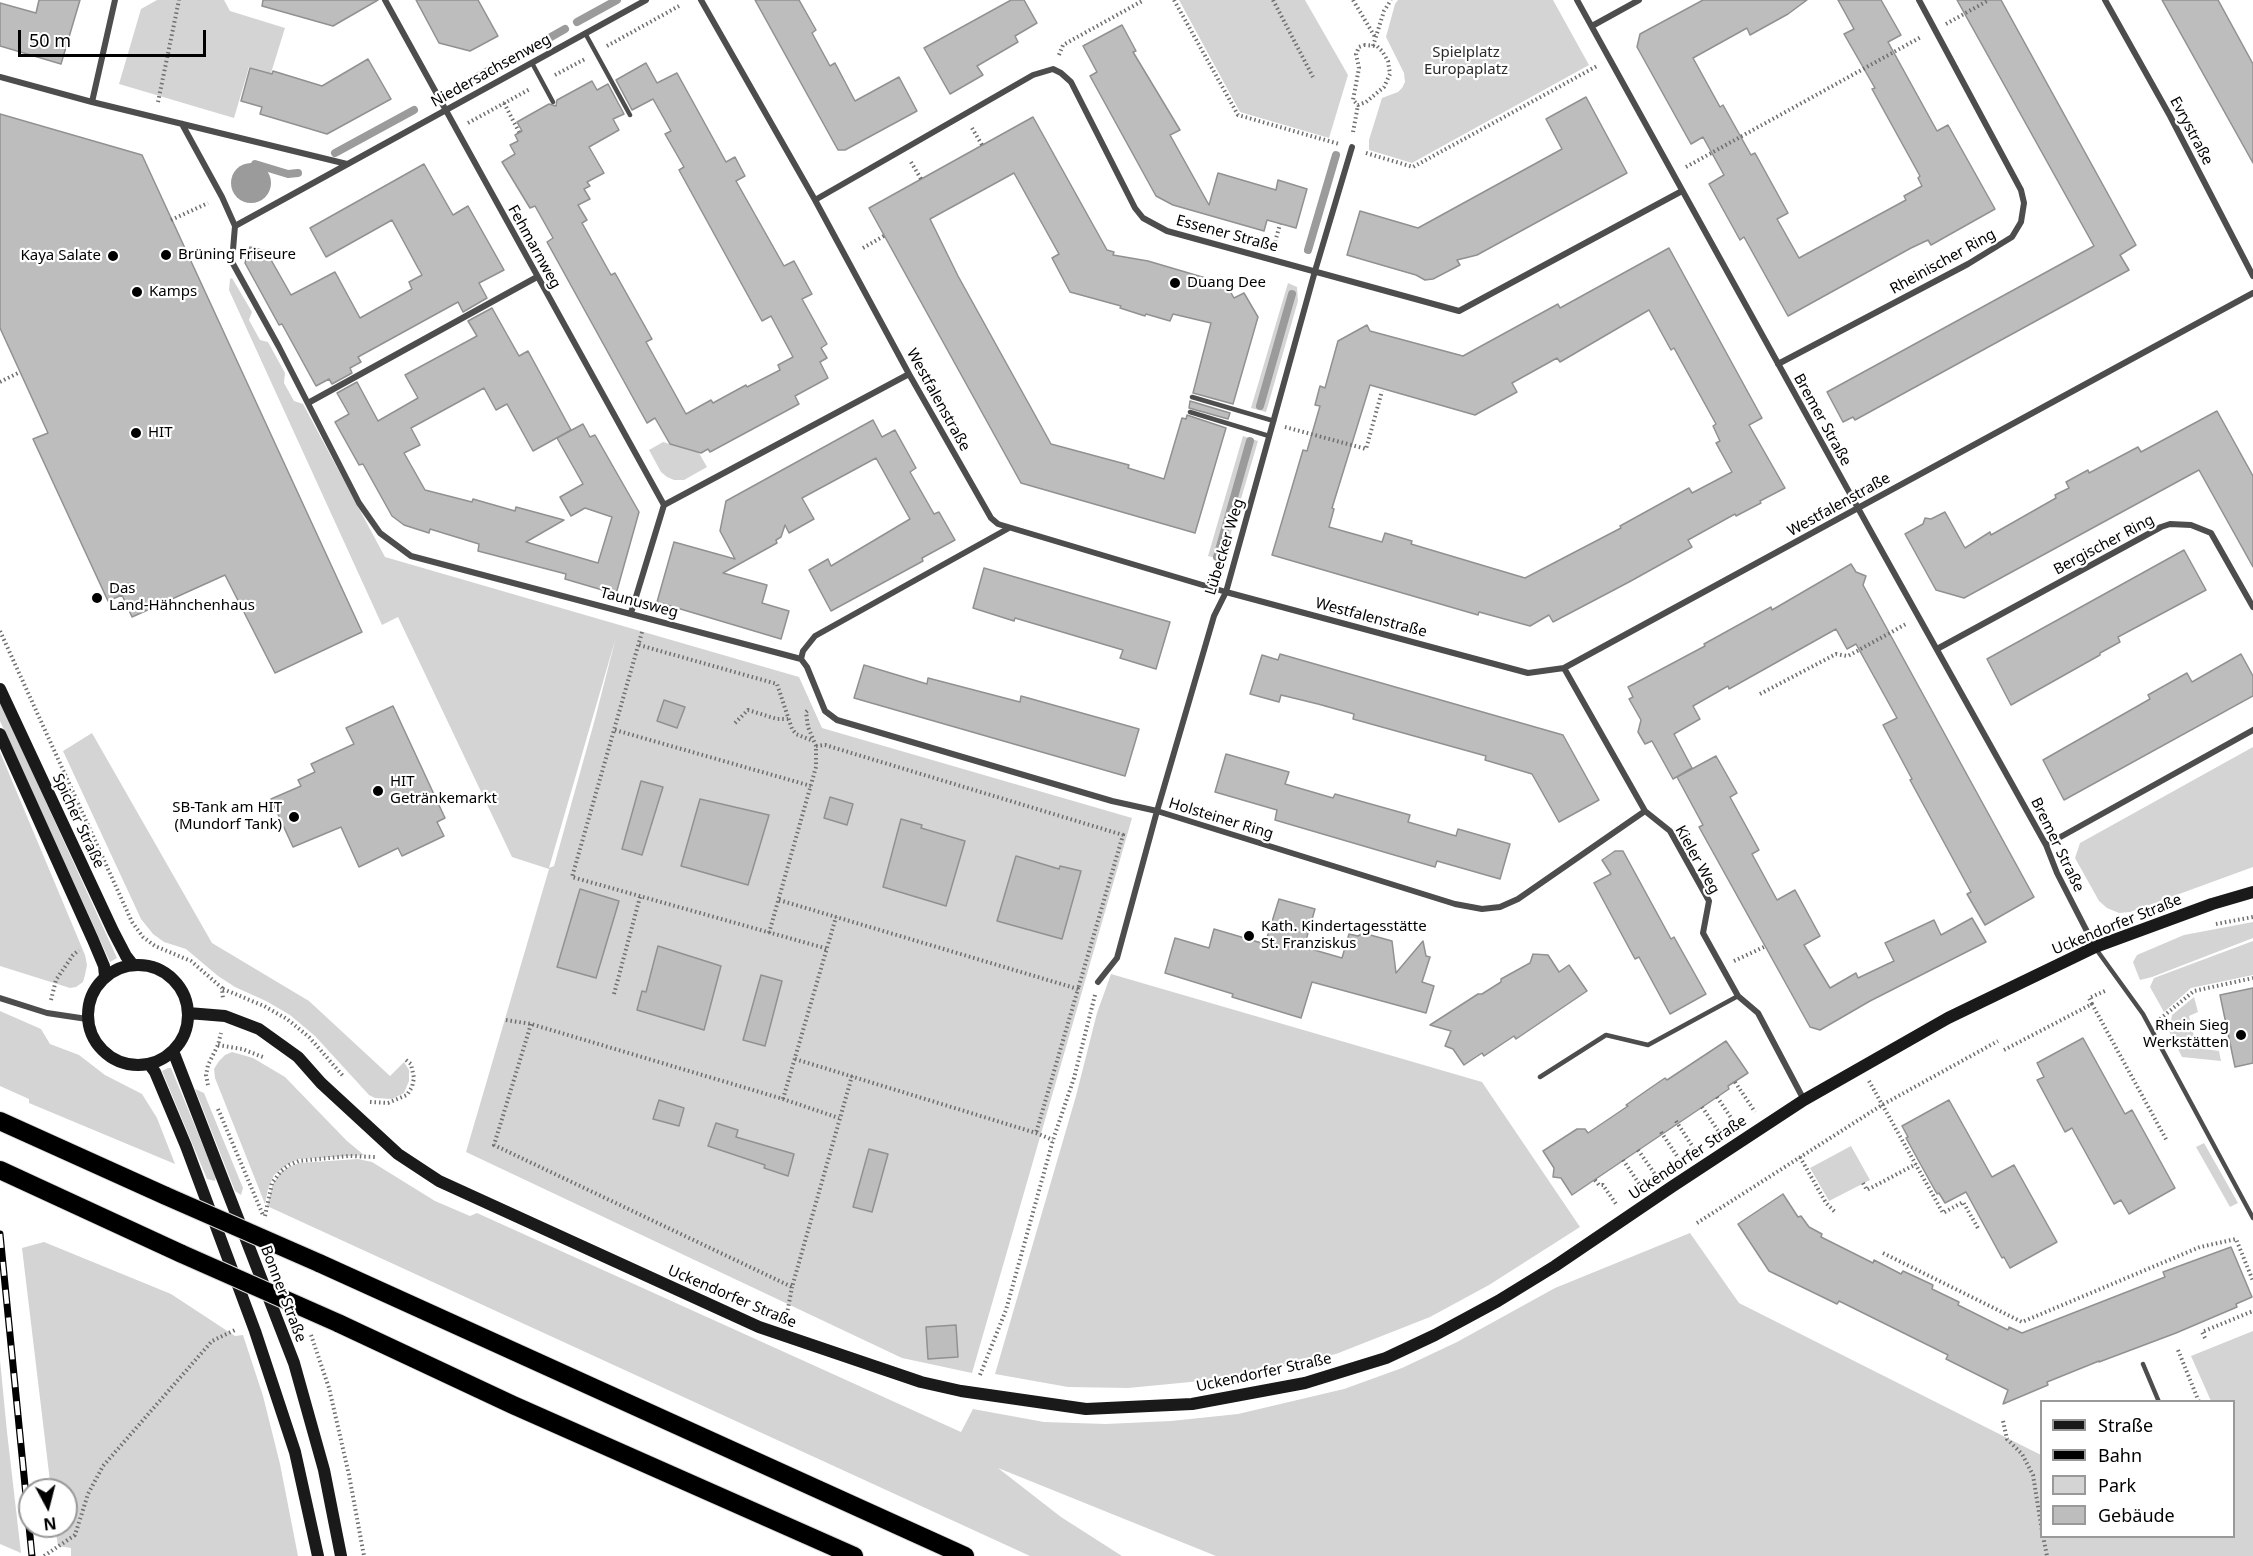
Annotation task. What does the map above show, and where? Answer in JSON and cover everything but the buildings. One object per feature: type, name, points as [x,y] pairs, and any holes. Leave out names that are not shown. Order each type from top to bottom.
[{"type":"highway","points":[[3,1122],[966,1556]]},
{"type":"highway","points":[[6,1172],[513,1405],[854,1556]]},
{"type":"street","points":[[92,102],[115,0]]},
{"type":"street","name":"Fehmarnweg","points":[[386,0],[664,505]]},
{"type":"street","name":"Niedersachsenweg","points":[[235,226],[646,0]]},
{"type":"street","name":"Westfalenstraße","points":[[701,0],[991,518],[1008,528],[1226,592],[1527,673],[1564,668],[2253,293]]},
{"type":"street","name":"Bremer Straße","points":[[1577,0],[1857,508],[2046,844],[2056,873],[2095,947]]},
{"type":"street","points":[[1592,26],[1639,0]]},
{"type":"street","name":"Rheinischer Ring","points":[[1778,364],[1968,264],[2012,237],[2021,222],[2024,203],[2021,190],[1919,0]]},
{"type":"street","name":"Evrystraße","points":[[2105,0],[2170,116],[2253,276]]},
{"type":"street","points":[[815,200],[1033,75],[1053,69]]},
{"type":"street","name":"Essener Straße","points":[[1053,69],[1071,81],[1135,208],[1143,218],[1167,231],[1459,311],[1682,191]]},
{"type":"street","points":[[0,77],[155,118],[348,164]]},
{"type":"street","points":[[182,124],[222,197],[235,226]]},
{"type":"street","name":"Lübecker Weg","points":[[1098,982],[1117,958],[1156,811],[1214,616],[1226,592],[1352,147]]},
{"type":"street","name":"Taunusweg","points":[[235,226],[232,262],[359,503],[380,533],[411,556],[801,659]]},
{"type":"street","points":[[308,403],[537,277]]},
{"type":"street","points":[[632,613],[664,505],[909,374]]},
{"type":"street","name":"Bergischer Ring","points":[[1937,649],[2170,524],[2191,525],[2211,533],[2253,607]]},
{"type":"street","points":[[801,659],[815,636],[1008,528]]},
{"type":"street","name":"Holsteiner Ring","points":[[801,659],[807,667],[825,711],[837,720],[1112,801],[1156,811],[1455,904],[1482,909],[1500,908],[1518,899],[1645,811]]},
{"type":"street","name":"Kieler Weg","points":[[1564,668],[1645,811],[1670,831],[1709,901],[1703,933],[1738,996],[1758,1013],[1804,1100]]},
{"type":"street","name":"Spicher Straße","points":[[0,689],[113,931],[133,965]]},
{"type":"street","points":[[2046,844],[2253,730]]},
{"type":"street","points":[[0,734],[93,940],[104,966],[105,976]]},
{"type":"street","name":"Uckendorfer Straße","points":[[188,1012],[225,1016],[259,1029],[298,1057],[321,1083],[398,1154],[439,1181],[759,1327],[921,1382],[973,1393],[1086,1409],[1192,1404],[1305,1383],[1386,1358],[1456,1324],[1525,1285],[1804,1100],[1948,1018],[2095,947],[2212,904],[2253,892]]},
{"type":"street","points":[[133,965],[156,968],[175,981],[187,1001],[185,1034],[173,1052],[149,1065],[124,1064],[103,1052],[95,1042],[87,1019],[91,995],[105,976],[133,965]]},
{"type":"street","points":[[0,998],[48,1013],[87,1019]]},
{"type":"street","name":"Bonner Straße","points":[[173,1052],[294,1363],[324,1470],[341,1556]]},
{"type":"street","points":[[149,1065],[155,1072],[186,1146],[255,1331],[295,1452],[318,1556]]},
{"type":"lane","points":[[585,33],[630,115]]},
{"type":"lane","points":[[532,63],[553,102]]},
{"type":"lane","points":[[1192,397],[1273,422]]},
{"type":"lane","points":[[1190,412],[1269,436]]},
{"type":"lane","points":[[2095,947],[2149,1025],[2253,1218]]},
{"type":"lane","points":[[1540,1077],[1606,1035],[1648,1045],[1738,996]]},
{"type":"lane","points":[[2144,1364],[2159,1400]]},
{"type":"path","points":[[155,118],[179,0]]},
{"type":"path","points":[[1053,69],[1063,45],[1144,0]]},
{"type":"path","points":[[1174,0],[1238,115],[1413,166],[1609,59]]},
{"type":"path","points":[[1273,0],[1313,77]]},
{"type":"path","points":[[1353,0],[1375,37]]},
{"type":"path","points":[[1373,46],[1384,11],[1391,0]]},
{"type":"path","points":[[1672,174],[1989,0]]},
{"type":"path","points":[[457,129],[679,6]]},
{"type":"path","points":[[1364,45],[1377,46],[1386,54],[1390,74],[1384,87],[1366,102],[1358,105],[1353,100],[1359,68],[1356,51],[1364,45]]},
{"type":"path","points":[[504,103],[519,132]]},
{"type":"path","points":[[1352,147],[1358,105]]},
{"type":"path","points":[[171,220],[222,197]]},
{"type":"path","points":[[1270,259],[1280,224]]},
{"type":"path","points":[[863,248],[885,236]]},
{"type":"path","points":[[0,382],[20,372]]},
{"type":"path","points":[[1273,422],[1366,449],[1382,391]]},
{"type":"path","points":[[646,617],[572,877],[828,949]]},
{"type":"path","points":[[1760,694],[1836,654],[1848,657],[1906,624]]},
{"type":"path","points":[[639,645],[777,684],[788,719],[796,734],[815,744],[825,745],[1123,835],[1036,1133]]},
{"type":"path","points":[[769,933],[816,767],[815,744],[808,727],[806,712],[819,697]]},
{"type":"path","points":[[735,723],[748,710],[777,719],[788,719]]},
{"type":"path","points":[[615,730],[811,786]]},
{"type":"path","points":[[614,994],[640,897]]},
{"type":"path","points":[[779,900],[1078,989]]},
{"type":"path","points":[[783,1099],[836,917]]},
{"type":"path","points":[[1722,967],[1766,946]]},
{"type":"path","points":[[2149,1025],[2156,1022],[2194,991],[2253,978]]},
{"type":"path","points":[[973,1393],[1006,1310],[1053,1140],[1074,1078],[1098,982]]},
{"type":"path","points":[[2121,983],[2089,998],[2167,1141]]},
{"type":"path","points":[[222,988],[287,1018],[309,1037],[347,1080]]},
{"type":"path","points":[[2004,1050],[2092,1004]]},
{"type":"path","points":[[506,1020],[531,1024],[783,1099],[839,1118]]},
{"type":"path","points":[[531,1024],[494,1145],[792,1287],[852,1076]]},
{"type":"path","points":[[1697,1223],[1882,1105],[1998,1041]]},
{"type":"path","points":[[795,1059],[1053,1140]]},
{"type":"path","points":[[367,1100],[381,1104],[407,1095],[414,1078],[411,1064],[406,1060]]},
{"type":"path","points":[[1861,1067],[1943,1213],[1963,1202],[1979,1230]]},
{"type":"path","points":[[1735,1082],[1758,1116]]},
{"type":"path","points":[[1717,1097],[1738,1128]]},
{"type":"path","points":[[1702,1107],[1723,1138]]},
{"type":"path","points":[[1676,1121],[1698,1155]]},
{"type":"path","points":[[1661,1132],[1683,1165]]},
{"type":"path","points":[[1638,1149],[1659,1180]]},
{"type":"path","points":[[264,1218],[272,1183],[276,1176],[289,1166],[299,1161],[349,1156],[376,1157]]},
{"type":"path","points":[[1800,1156],[1826,1203],[1835,1212]]},
{"type":"path","points":[[1623,1160],[1644,1191]]},
{"type":"path","points":[[1863,1183],[1867,1190],[1916,1164]]},
{"type":"path","points":[[1595,1180],[1599,1185],[1604,1185],[1618,1208]]},
{"type":"path","points":[[1883,1253],[2022,1322],[2200,1247],[2236,1239],[2253,1281]]},
{"type":"path","points":[[2205,1338],[2202,1332],[2253,1311]]},
{"type":"path","points":[[44,1556],[75,1534],[88,1494],[103,1466],[170,1392],[212,1341],[242,1328],[255,1331]]},
{"type":"path","points":[[2178,1350],[2199,1400]]},
{"type":"path","points":[[2003,1422],[2007,1439],[2022,1454],[2033,1475],[2040,1519]]},
{"type":"path","points":[[2043,1538],[2047,1556]]},
{"type":"green space","points":[[157,0],[224,0],[230,11],[285,28],[271,73],[249,67],[234,118],[119,84],[141,9]]},
{"type":"green space","points":[[1179,0],[1305,0],[1348,75],[1329,138],[1240,112]]},
{"type":"green space","name":"Spielplatz Europaplatz","points":[[1398,0],[1553,0],[1589,65],[1412,163],[1369,150],[1369,140],[1382,98],[1398,92],[1405,82],[1404,73],[1386,37]]},
{"type":"green space","points":[[232,278],[252,312],[249,320],[260,340],[268,342],[285,373],[284,383],[294,401],[303,404],[385,557],[799,677],[822,728],[1132,818],[972,1373],[902,1358],[466,1152],[549,869],[512,857],[398,617],[382,625],[229,290]],"holes":[[[616,637],[554,866],[549,868]]]},
{"type":"green space","points":[[1288,283],[1297,287],[1298,301],[1266,412],[1251,408]]},
{"type":"green space","points":[[1243,436],[1258,441],[1223,560],[1208,556]]},
{"type":"green space","points":[[663,442],[699,453],[707,467],[684,480],[667,477],[661,472],[649,450]]},
{"type":"green space","points":[[0,701],[117,958],[110,962],[0,721]]},
{"type":"green space","points":[[92,733],[212,943],[309,1001],[390,1076],[404,1062],[409,1070],[409,1081],[404,1093],[392,1099],[375,1098],[369,1095],[315,1036],[290,1015],[235,987],[186,949],[164,942],[153,934],[141,919],[63,751]]},
{"type":"green space","points":[[2253,747],[2253,867],[2130,912],[2119,913],[2107,908],[2099,901],[2075,858],[2080,843]]},
{"type":"green space","points":[[0,752],[85,955],[87,965],[85,975],[83,982],[76,987],[70,988],[0,966]]},
{"type":"green space","points":[[2253,922],[2253,938],[2140,980],[2133,962],[2137,955],[2184,935]]},
{"type":"green space","points":[[2253,941],[2253,975],[2191,988],[2164,1012],[2150,987],[2154,978]]},
{"type":"green space","points":[[1111,974],[1482,1082],[1580,1227],[1489,1285],[1430,1317],[1336,1354],[1232,1378],[1128,1388],[1068,1387],[995,1374],[1076,1096],[1097,1013]]},
{"type":"green space","points":[[2194,997],[2198,1012],[2189,1016],[2197,1048],[2219,1051],[2221,1061],[2182,1057],[2169,1031],[2172,1015]]},
{"type":"green space","points":[[0,1011],[41,1029],[50,1044],[79,1055],[105,1075],[142,1094],[157,1118],[175,1164],[29,1103],[29,1099],[0,1086]]},
{"type":"green space","points":[[232,1052],[253,1058],[285,1077],[347,1141],[364,1155],[299,1159],[288,1164],[274,1175],[265,1204],[215,1078],[214,1069],[219,1061]]},
{"type":"green space","points":[[171,1068],[216,1177],[215,1181],[207,1179],[162,1071]]},
{"type":"green space","points":[[195,1089],[204,1093],[243,1188],[241,1195],[235,1191]]},
{"type":"green space","points":[[2204,1143],[2238,1203],[2230,1207],[2196,1147]]},
{"type":"green space","points":[[1851,1146],[1870,1180],[1829,1201],[1810,1168]]},
{"type":"green space","points":[[358,1159],[372,1162],[435,1201],[470,1216],[477,1213],[961,1432],[973,1409],[1044,1422],[1106,1424],[1171,1421],[1238,1414],[1344,1389],[1402,1368],[1457,1342],[1555,1288],[1690,1233],[1739,1303],[2040,1454],[2040,1538],[2235,1538],[2235,1400],[2211,1400],[2191,1356],[2253,1331],[2253,1556],[1216,1556],[998,1468],[1061,1517],[1122,1556],[1030,1556],[267,1206],[273,1184],[281,1172],[299,1163]]},
{"type":"green space","points":[[44,1242],[171,1294],[235,1336],[243,1335],[263,1396],[280,1464],[298,1556],[71,1556],[71,1548],[58,1546],[57,1538],[78,1538],[78,1478],[50,1478],[22,1248]]},
{"type":"green space","points":[[0,1360],[21,1553],[0,1544]]},
{"type":"shaded area","points":[[251,163],[265,169],[271,183],[265,197],[251,203],[237,197],[231,183],[237,169]]},
{"type":"waterway","points":[[577,22],[617,0]]},
{"type":"waterway","points":[[535,46],[565,29]]},
{"type":"waterway","points":[[473,79],[517,55]]},
{"type":"waterway","points":[[335,153],[414,110]]},
{"type":"waterway","points":[[1308,250],[1336,155]]},
{"type":"waterway","points":[[255,164],[288,174],[298,173]]},
{"type":"waterway","points":[[1260,406],[1292,294]]},
{"type":"waterway","points":[[1217,557],[1250,441]]},
{"type":"railway","points":[[0,1234],[32,1556]]},
{"type":"place","name":"Brüning Friseure","points":[[166,255]]},
{"type":"place","name":"Kaya Salate","points":[[113,256]]},
{"type":"place","name":"Duang Dee","points":[[1175,283]]},
{"type":"place","name":"Kamps","points":[[137,292]]},
{"type":"place","name":"HIT","points":[[136,433]]},
{"type":"place","name":"Das Land-Hähnchenhaus","points":[[97,598]]},
{"type":"place","name":"HIT Getränkemarkt","points":[[378,791]]},
{"type":"place","name":"SB-Tank am HIT (Mundorf Tank)","points":[[294,817]]},
{"type":"place","name":"Kath. Kindertagesstätte St. Franziskus","points":[[1249,936]]},
{"type":"place","name":"Rhein Sieg Werkstätten","points":[[2241,1035]]}]
